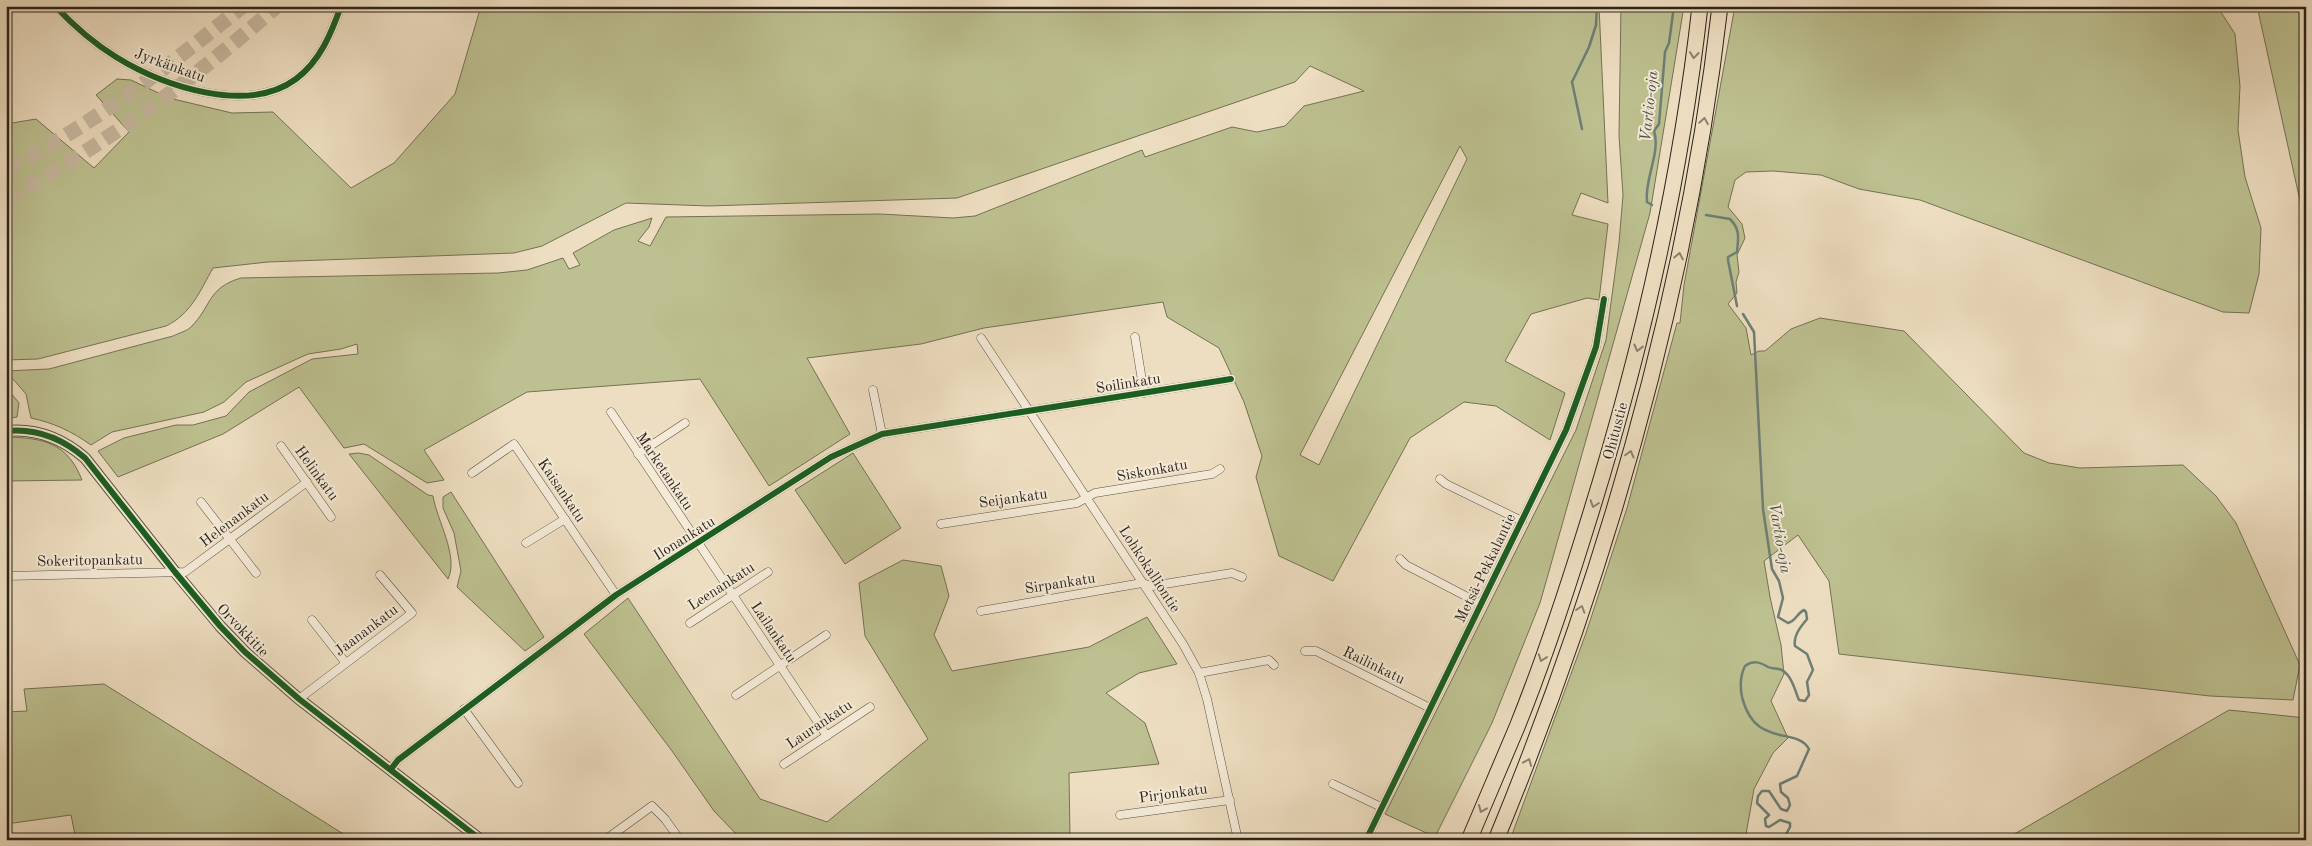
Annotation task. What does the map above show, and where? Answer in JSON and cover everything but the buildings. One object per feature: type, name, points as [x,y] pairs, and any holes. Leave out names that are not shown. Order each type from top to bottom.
[{"type":"highway","name":"Ohitustie","points":[[1469,840],[1517,726],[1562,605],[1603,475],[1649,300],[1664,232],[1694,64],[1700,6]]},
{"type":"highway","name":"Ohitustie","points":[[1496,840],[1534,747],[1581,612],[1618,495],[1652,373],[1669,303],[1699,150],[1713,66],[1720,6]]},
{"type":"street","name":"Jyrkänkatu","points":[[55,6],[87,36],[116,57],[139,69],[198,90],[230,96],[253,96],[277,90],[306,71],[323,49],[341,6]]},
{"type":"street","name":"Metsä-Pekkalantie","points":[[1366,840],[1566,430],[1596,347],[1604,299]]},
{"type":"street","points":[[1135,337],[1144,393]]},
{"type":"street","name":"Lohkokalliontie","points":[[981,338],[1183,644],[1199,673],[1207,699],[1238,840]]},
{"type":"street","name":"Soilinkatu","points":[[1029,411],[1231,379]]},
{"type":"street","points":[[873,390],[882,434]]},
{"type":"street","name":"Ilonankatu","points":[[391,769],[398,760],[616,595],[831,457],[882,434],[1029,411]]},
{"type":"street","name":"Marketankatu","points":[[611,412],[698,544]]},
{"type":"street","points":[[638,454],[685,423]]},
{"type":"street","name":"Orvokkitie","points":[[6,431],[42,434],[62,442],[75,450],[97,472],[175,572],[239,646],[299,699],[481,840]]},
{"type":"street","name":"Kaisankatu","points":[[472,472],[514,444],[616,595]]},
{"type":"street","name":"Helinkatu","points":[[281,446],[331,516]]},
{"type":"street","name":"Siskonkatu","points":[[1087,497],[1095,493],[1212,474],[1220,469]]},
{"type":"street","points":[[1440,479],[1446,484],[1522,521]]},
{"type":"street","name":"Helenankatu","points":[[175,572],[185,572],[307,482]]},
{"type":"street","name":"Seijankatu","points":[[941,524],[1077,503],[1087,497]]},
{"type":"street","points":[[201,502],[256,573]]},
{"type":"street","points":[[526,543],[565,519]]},
{"type":"street","name":"Lailankatu","points":[[698,544],[827,736]]},
{"type":"street","points":[[1400,559],[1406,565],[1481,604]]},
{"type":"street","name":"Sokeritopankatu","points":[[6,576],[175,572]]},
{"type":"street","name":"Leenankatu","points":[[690,623],[768,572]]},
{"type":"street","name":"Sirpankatu","points":[[981,611],[1142,583],[1152,586],[1232,573],[1242,577]]},
{"type":"street","name":"Jaanankatu","points":[[299,699],[412,613],[380,575]]},
{"type":"street","points":[[312,620],[346,662]]},
{"type":"street","points":[[736,695],[826,635]]},
{"type":"street","name":"Railinkatu","points":[[1305,651],[1316,651],[1430,708]]},
{"type":"street","points":[[1199,673],[1269,660],[1274,665]]},
{"type":"street","name":"Laurankatu","points":[[784,764],[870,707]]},
{"type":"street","points":[[464,709],[518,783]]},
{"type":"street","points":[[1333,784],[1381,807]]},
{"type":"street","name":"Pirjonkatu","points":[[1120,815],[1230,800]]},
{"type":"street","points":[[605,840],[652,806],[665,819],[680,840]]},
{"type":"green space","points":[[481,6],[1599,6],[1608,203],[1581,193],[1572,215],[1608,224],[1599,300],[1587,298],[1531,314],[1505,361],[1565,393],[1550,440],[1496,406],[1464,402],[1410,438],[1333,581],[1279,556],[1256,477],[1262,456],[1244,402],[1219,348],[1167,317],[1163,302],[984,328],[921,344],[807,358],[850,434],[769,486],[700,379],[527,392],[424,450],[444,480],[427,483],[364,444],[344,448],[299,387],[223,434],[118,477],[98,451],[124,438],[176,425],[193,425],[226,416],[249,392],[312,359],[358,354],[357,344],[341,349],[308,354],[246,382],[224,402],[204,412],[112,432],[91,445],[62,428],[31,418],[26,394],[6,371],[49,369],[173,336],[191,327],[216,292],[230,282],[241,278],[498,273],[527,270],[563,258],[569,269],[580,265],[573,253],[614,230],[652,218],[649,227],[638,241],[650,246],[666,217],[880,214],[953,218],[975,216],[1142,150],[1145,157],[1232,127],[1257,132],[1285,126],[1304,106],[1364,91],[1310,66],[1295,82],[957,198],[709,206],[626,203],[542,246],[514,253],[268,262],[213,268],[194,301],[182,315],[166,326],[38,359],[6,360],[6,124],[36,119],[94,168],[129,132],[96,95],[117,79],[131,80],[169,98],[232,113],[273,112],[351,188],[394,163],[455,94]],"holes":[[[1460,146],[1467,159],[1319,465],[1300,455]]]},
{"type":"green space","points":[[1621,6],[1684,6],[1650,213],[1540,603],[1492,723],[1435,837],[1385,814],[1576,430],[1606,340],[1619,243],[1623,195],[1619,136]]},
{"type":"green space","points":[[1735,6],[2217,6],[2235,34],[2240,86],[2238,130],[2245,177],[2261,228],[2259,274],[2249,313],[2223,312],[1920,200],[1859,189],[1821,175],[1773,171],[1746,172],[1735,180],[1728,207],[1742,224],[1745,238],[1737,255],[1739,272],[1736,282],[1737,293],[1728,304],[1746,328],[1751,355],[1759,351],[1765,351],[1791,329],[1820,318],[1904,331],[2024,453],[2049,463],[2080,468],[2183,465],[2216,496],[2236,523],[2300,665],[2293,700],[2210,696],[1839,654],[1829,581],[1798,535],[1764,561],[1781,645],[1784,674],[1771,701],[1788,738],[1773,753],[1754,789],[1745,840],[1510,840],[1586,633],[1627,508],[1677,323],[1680,323],[1684,285]]},
{"type":"green space","points":[[2257,6],[2306,6],[2306,228]]},
{"type":"green space","points":[[6,387],[19,403],[17,417],[6,419],[6,402],[9,398],[6,397]]},
{"type":"green space","points":[[6,437],[42,441],[61,450],[76,467],[82,480],[6,481]]},
{"type":"green space","points":[[853,453],[901,528],[845,564],[795,490]]},
{"type":"green space","points":[[349,454],[369,455],[428,495],[433,496],[451,560],[451,570],[448,579]]},
{"type":"green space","points":[[451,492],[544,637],[525,651],[457,587],[461,571],[454,533],[443,508],[443,497]]},
{"type":"green space","points":[[903,560],[941,566],[949,596],[934,635],[952,671],[1089,647],[1147,617],[1177,664],[1139,673],[1106,693],[1145,723],[1159,764],[1069,773],[1070,840],[742,840],[714,811],[672,751],[584,634],[628,598],[760,799],[827,822],[928,739],[865,636],[859,583]]},
{"type":"green space","points":[[104,684],[353,840],[76,840],[71,815],[6,824],[6,712],[27,711],[24,689]]},
{"type":"green space","points":[[2229,710],[2306,718],[2306,840],[2004,840]]},
{"type":"waterway","points":[[1582,129],[1572,82],[1589,47],[1596,25],[1597,6]]},
{"type":"waterway","name":"Vartio-oja","points":[[1652,205],[1647,202],[1647,193],[1654,157],[1656,139],[1654,131],[1659,124],[1665,52],[1669,43],[1674,6]]},
{"type":"waterway","name":"Vartio-oja","points":[[1706,215],[1730,219],[1736,227],[1738,239],[1737,252],[1728,257],[1728,260],[1737,306]]},
{"type":"waterway","name":"Vartio-oja","points":[[1743,314],[1754,332],[1763,509],[1772,569],[1779,581],[1783,598],[1778,617],[1788,623],[1793,621],[1802,611],[1806,612],[1807,619],[1796,635],[1795,646],[1807,654],[1813,670],[1807,682],[1809,695],[1805,701],[1799,700],[1790,678],[1779,669],[1769,668],[1754,662],[1745,666],[1741,678],[1742,697],[1748,713],[1756,724],[1776,734],[1795,738],[1803,742],[1809,749],[1797,776],[1780,784],[1781,792],[1788,798],[1790,805],[1787,811],[1781,809],[1769,791],[1762,791],[1758,796],[1757,803],[1769,815],[1765,819],[1766,826],[1769,827],[1780,820],[1790,823],[1790,827],[1783,840]]},
{"type":"tunnel","points":[[6,168],[69,133],[129,94],[243,6]]},
{"type":"tunnel","points":[[6,198],[78,156],[147,110],[181,85],[277,6]]},
{"type":"cycle path","points":[[55,6],[91,40],[135,68],[181,86],[230,96],[254,95],[276,90],[296,79],[312,64],[324,46],[341,6]]},
{"type":"cycle path","points":[[1366,840],[1566,430],[1596,347],[1604,299]]},
{"type":"cycle path","points":[[391,769],[398,760],[616,595],[831,457],[882,434],[1231,379]]},
{"type":"cycle path","points":[[6,431],[38,433],[58,440],[77,451],[85,458],[220,626],[245,652],[299,699],[481,840]]}]
